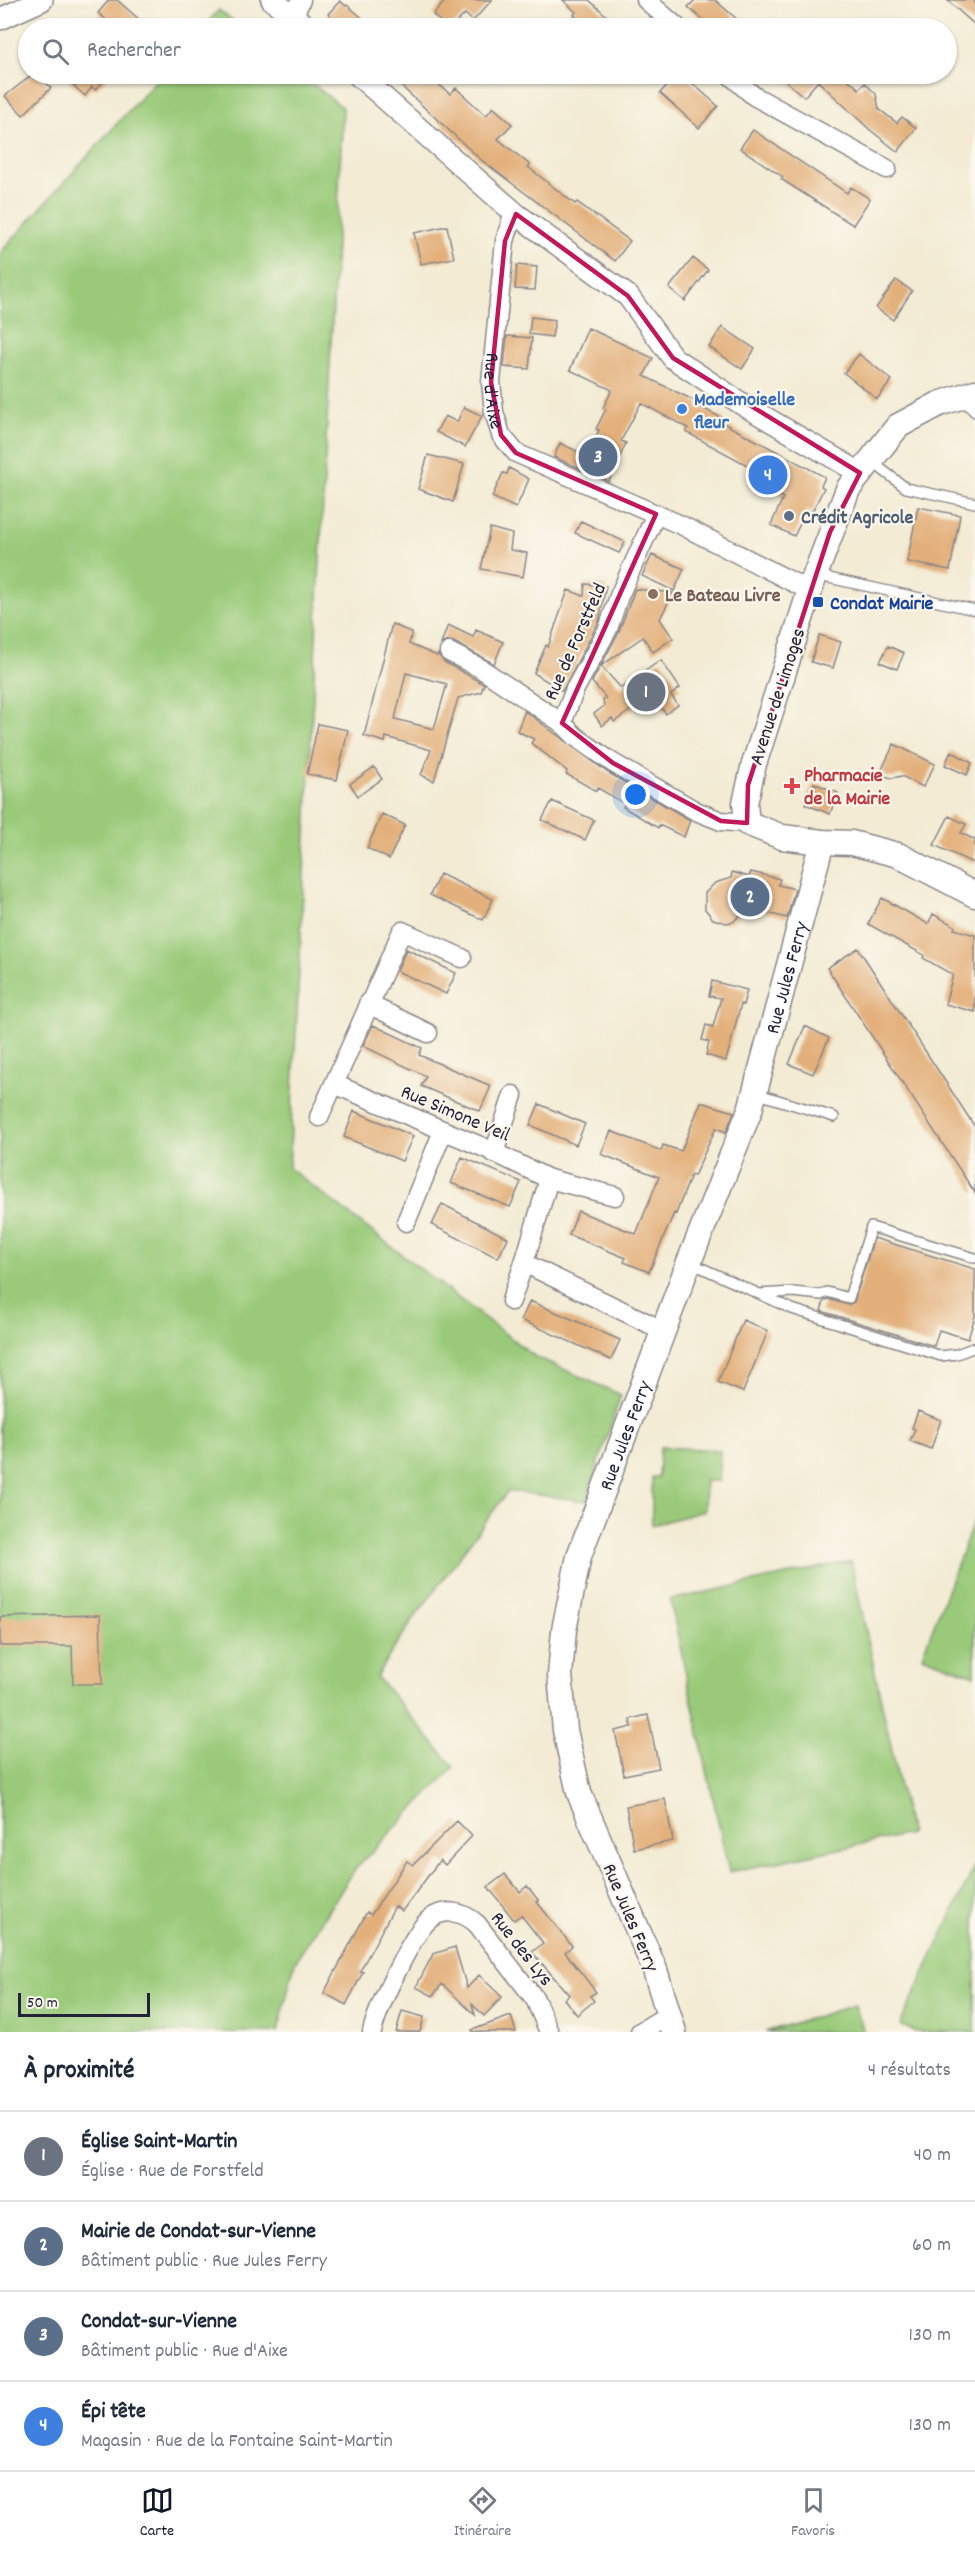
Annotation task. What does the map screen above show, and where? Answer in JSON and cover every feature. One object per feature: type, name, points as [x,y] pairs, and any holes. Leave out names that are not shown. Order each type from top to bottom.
[{"type":"main road","name":"Avenue de Limoges","points":[[747,823],[745,803],[748,785],[813,583],[848,489],[898,426],[939,404],[970,400]]},
{"type":"main road","points":[[747,823],[782,837],[852,843],[898,855],[975,895]]},
{"type":"main road","name":"Rue Jules Ferry","points":[[672,2024],[655,1971],[579,1793],[565,1730],[560,1676],[564,1630],[579,1557],[689,1262],[750,1110],[822,842]]},
{"type":"street","points":[[0,19],[42,0]]},
{"type":"street","points":[[272,0],[301,15]]},
{"type":"street","points":[[646,0],[667,18]]},
{"type":"street","points":[[368,84],[516,214],[628,296],[673,358],[742,404],[865,466]]},
{"type":"street","points":[[740,84],[754,96],[887,169]]},
{"type":"street","name":"Rue d'Aixe","points":[[516,214],[511,221],[505,241],[491,382],[494,412],[501,435],[516,453],[813,583]]},
{"type":"street","name":"Rue de Forstfeld","points":[[656,514],[619,596],[608,629],[575,689],[562,723],[576,737],[613,763],[696,811],[721,821],[747,823]]},
{"type":"street","points":[[449,652],[480,668],[562,723]]},
{"type":"street","points":[[319,1117],[402,931],[462,958]]},
{"type":"street","points":[[368,1004],[428,1033]]},
{"type":"street","name":"Rue Simone Veil","points":[[334,1084],[494,1152],[549,1179],[615,1196]]},
{"type":"street","points":[[494,1152],[513,1095]]},
{"type":"street","points":[[406,1222],[443,1131]]},
{"type":"street","points":[[512,1301],[549,1179]]},
{"type":"street","points":[[524,1263],[664,1331]]},
{"type":"street","name":"Rue des Lys","points":[[372,2032],[382,2000],[422,1927],[441,1913],[453,1912],[470,1917],[502,1956],[535,1999],[549,2032]]},
{"type":"street","points":[[640,2032],[658,2021],[672,2024]]},
{"type":"lane","points":[[865,466],[906,488],[975,503]]},
{"type":"lane","points":[[813,583],[975,610]]},
{"type":"lane","points":[[755,1093],[834,1117]]},
{"type":"lane","points":[[757,1294],[821,1295],[827,1292],[849,1298],[871,1227],[975,1258]]},
{"type":"lane","points":[[689,1262],[792,1309],[942,1356],[957,1354],[975,1347]]},
{"type":"highlighted area","points":[[516,214],[628,296],[673,358],[860,473],[830,532],[748,785],[747,823],[721,821],[613,763],[562,723],[656,514],[516,453],[501,435],[491,382],[505,241]]},
{"type":"green space","points":[[219,10],[230,18],[211,18]]},
{"type":"green space","points":[[153,84],[313,84],[343,108],[289,1168],[534,1356],[621,1395],[586,1501],[508,1491],[412,1621],[376,1676],[454,1767],[355,1869],[295,1962],[278,2032],[0,2032],[0,253]]},
{"type":"green space","points":[[660,1447],[720,1450],[719,1481],[705,1481],[704,1511],[652,1525],[652,1477],[658,1477]]},
{"type":"green space","points":[[975,1518],[975,1676],[922,1656]]},
{"type":"green space","points":[[851,1561],[910,1834],[729,1872],[670,1600]]},
{"type":"green space","points":[[975,1865],[975,2032],[916,2032],[900,2025]]},
{"type":"green space","points":[[855,2005],[864,2032],[765,2032]]},
{"type":"building","points":[[109,0],[117,0],[138,18],[104,18],[98,13]]},
{"type":"building","points":[[446,0],[492,0],[476,18],[470,18],[465,14],[461,18],[436,18],[433,15]]},
{"type":"building","points":[[563,0],[589,0],[609,18],[577,18],[574,15],[576,12]]},
{"type":"building","points":[[695,0],[715,0],[736,18],[701,18],[688,7]]},
{"type":"building","points":[[947,0],[975,0],[975,25]]},
{"type":"building","points":[[340,1],[362,18],[332,18],[328,14]]},
{"type":"building","points":[[20,84],[47,84],[51,88],[23,115],[5,96]]},
{"type":"building","points":[[72,84],[101,84],[95,90],[92,87],[85,96]]},
{"type":"building","points":[[399,84],[438,84],[450,94],[456,88],[486,116],[493,107],[512,124],[498,139],[530,165],[528,167],[575,204],[577,202],[630,241],[615,261],[480,159]]},
{"type":"building","points":[[669,84],[693,84],[718,106],[699,128],[660,93]]},
{"type":"building","points":[[789,84],[815,84],[804,97]]},
{"type":"building","points":[[821,84],[853,84],[859,89],[866,84],[876,94],[879,109],[897,123],[902,117],[916,128],[898,152],[869,129]]},
{"type":"building","points":[[753,130],[847,193],[851,187],[870,199],[853,225],[781,179],[783,177],[740,148]]},
{"type":"building","points":[[447,226],[454,258],[421,264],[414,233]]},
{"type":"building","points":[[693,258],[708,270],[685,301],[669,288]]},
{"type":"building","points":[[517,265],[537,267],[535,290],[515,289]]},
{"type":"building","points":[[896,280],[912,291],[893,320],[876,308]]},
{"type":"building","points":[[531,317],[555,320],[552,337],[529,334]]},
{"type":"building","points":[[722,327],[755,349],[742,369],[709,347]]},
{"type":"building","points":[[588,328],[653,358],[644,376],[699,403],[698,406],[724,419],[723,423],[825,477],[821,486],[824,488],[812,512],[807,510],[794,536],[771,525],[783,498],[779,495],[784,485],[686,432],[688,428],[641,403],[621,441],[626,443],[609,481],[554,457],[560,443],[587,456],[606,409],[603,408],[612,390],[570,370]]},
{"type":"building","points":[[507,336],[532,338],[529,369],[504,367]]},
{"type":"building","points":[[859,354],[892,380],[877,399],[844,373]]},
{"type":"building","points":[[464,407],[482,416],[465,447],[436,432],[445,416],[457,422]]},
{"type":"building","points":[[428,455],[464,464],[453,502],[418,489]]},
{"type":"building","points":[[509,468],[529,479],[516,508],[492,497],[503,473],[507,474]]},
{"type":"building","points":[[918,507],[960,515],[950,570],[907,562]]},
{"type":"building","points":[[581,521],[625,542],[619,553],[575,533]]},
{"type":"building","points":[[490,528],[512,534],[510,550],[527,553],[523,577],[481,569]]},
{"type":"building","points":[[652,555],[684,569],[674,591],[642,576]]},
{"type":"building","points":[[585,584],[606,586],[599,621],[562,691],[534,673],[546,645],[548,647],[568,590],[584,596]]},
{"type":"building","points":[[635,589],[673,593],[660,619],[673,638],[653,652],[643,637],[601,666],[621,688],[661,660],[680,688],[671,695],[678,705],[666,714],[658,703],[646,709],[641,703],[614,722],[612,718],[602,726],[594,714],[604,706],[603,700],[606,698],[592,682],[618,634]]},
{"type":"building","points":[[392,624],[412,633],[409,644],[437,656],[438,654],[444,662],[484,684],[481,692],[458,698],[434,781],[421,775],[431,750],[386,737],[385,742],[364,736]],"holes":[[[406,673],[447,684],[434,729],[395,719]]]},
{"type":"building","points":[[448,625],[473,637],[476,630],[503,642],[494,664],[454,642],[448,641],[441,644]]},
{"type":"building","points":[[819,635],[841,642],[833,668],[811,662]]},
{"type":"building","points":[[888,646],[904,653],[897,669],[880,662]]},
{"type":"building","points":[[525,711],[607,772],[690,820],[684,837],[659,825],[658,828],[623,807],[625,804],[598,788],[596,791],[566,774],[567,771],[531,743],[534,739],[517,731]]},
{"type":"building","points":[[318,724],[348,730],[337,780],[307,774]]},
{"type":"building","points":[[894,744],[935,764],[923,787],[902,776],[892,778],[884,776],[882,769]]},
{"type":"building","points":[[951,751],[972,763],[967,775],[945,765]]},
{"type":"building","points":[[374,767],[382,779],[358,796],[350,784]]},
{"type":"building","points":[[814,783],[838,793],[830,814],[805,804]]},
{"type":"building","points":[[552,801],[594,820],[585,840],[542,820]]},
{"type":"building","points":[[382,814],[405,825],[389,859],[367,848]]},
{"type":"building","points":[[949,816],[966,824],[961,833],[975,840],[975,864],[934,845]]},
{"type":"building","points":[[732,872],[749,877],[751,872],[780,879],[778,885],[795,889],[787,918],[748,908],[733,922],[726,923],[713,919],[705,909],[705,893],[715,883],[731,878]]},
{"type":"building","points":[[440,874],[493,899],[483,920],[430,895]]},
{"type":"building","points":[[882,898],[928,924],[933,914],[955,926],[954,929],[975,935],[975,1012],[945,1004],[953,975],[923,958],[924,955],[868,924]]},
{"type":"building","points":[[858,948],[975,1127],[975,1193],[827,968]]},
{"type":"building","points":[[406,949],[456,973],[446,994],[397,971]]},
{"type":"building","points":[[712,981],[747,990],[726,1061],[706,1055],[709,1042],[702,1040],[706,1025],[713,1027],[721,998],[709,996]]},
{"type":"building","points":[[373,1025],[422,1048],[419,1055],[491,1086],[480,1111],[421,1086],[426,1076],[363,1046]]},
{"type":"building","points":[[805,1026],[829,1038],[813,1074],[789,1064]]},
{"type":"building","points":[[701,1102],[734,1112],[726,1132],[716,1128],[694,1176],[691,1175],[649,1272],[624,1262],[626,1258],[569,1235],[578,1211],[636,1234],[659,1177],[601,1154],[611,1131],[661,1151],[663,1145],[681,1151]]},
{"type":"building","points":[[539,1104],[585,1124],[576,1145],[530,1125]]},
{"type":"building","points":[[354,1111],[413,1136],[402,1161],[344,1137]]},
{"type":"building","points":[[462,1157],[521,1182],[510,1207],[451,1183]]},
{"type":"building","points":[[442,1204],[508,1238],[498,1258],[432,1225]]},
{"type":"building","points":[[874,1238],[975,1269],[975,1316],[968,1339],[939,1330],[934,1346],[821,1311],[824,1301],[828,1299],[848,1305],[854,1302]]},
{"type":"building","points":[[530,1301],[620,1340],[611,1360],[521,1320]]},
{"type":"building","points":[[743,1320],[768,1331],[743,1392],[718,1382]]},
{"type":"building","points":[[918,1411],[941,1420],[931,1449],[910,1441]]},
{"type":"building","points":[[100,1615],[102,1684],[73,1684],[72,1646],[0,1646],[0,1617]]},
{"type":"building","points":[[648,1715],[659,1768],[624,1775],[615,1731],[632,1727],[630,1719]]},
{"type":"building","points":[[665,1799],[673,1841],[634,1849],[626,1806]]},
{"type":"building","points":[[457,1821],[472,1836],[445,1865],[440,1860],[402,1911],[395,1906],[360,1971],[363,1972],[346,2005],[324,1993],[367,1912],[371,1915],[407,1861],[413,1865]]},
{"type":"building","points":[[505,1874],[520,1892],[527,1886],[539,1901],[537,1902],[572,1946],[565,1952],[596,1992],[590,1996],[594,2001],[577,2015],[564,1999],[569,1995],[532,1952],[543,1943],[521,1915],[514,1920],[488,1887]]},
{"type":"building","points":[[455,1947],[467,1988],[479,1975],[502,1997],[484,2016],[472,2004],[475,2015],[442,1984],[433,1996],[416,1987],[433,1954]]},
{"type":"building","points":[[402,2011],[424,2017],[420,2032],[396,2032]]},
{"type":"building","points":[[511,2016],[516,2032],[473,2032],[472,2030]]},
{"type":"place","name":"Mademoiselle fleur","points":[[682,409]]},
{"type":"place","name":"Condat-sur-Vienne","points":[[598,457]]},
{"type":"place","name":"Épi tête","points":[[768,475]]},
{"type":"place","name":"Crédit Agricole","points":[[789,516]]},
{"type":"place","name":"Le Bateau Livre","points":[[653,594]]},
{"type":"place","name":"Condat Mairie","points":[[818,602]]},
{"type":"place","name":"Église Saint-Martin","points":[[646,692]]},
{"type":"place","name":"Pharmacie de la Mairie","points":[[792,786]]},
{"type":"place","name":"Mairie de Condat-sur-Vienne","points":[[750,897]]}]
